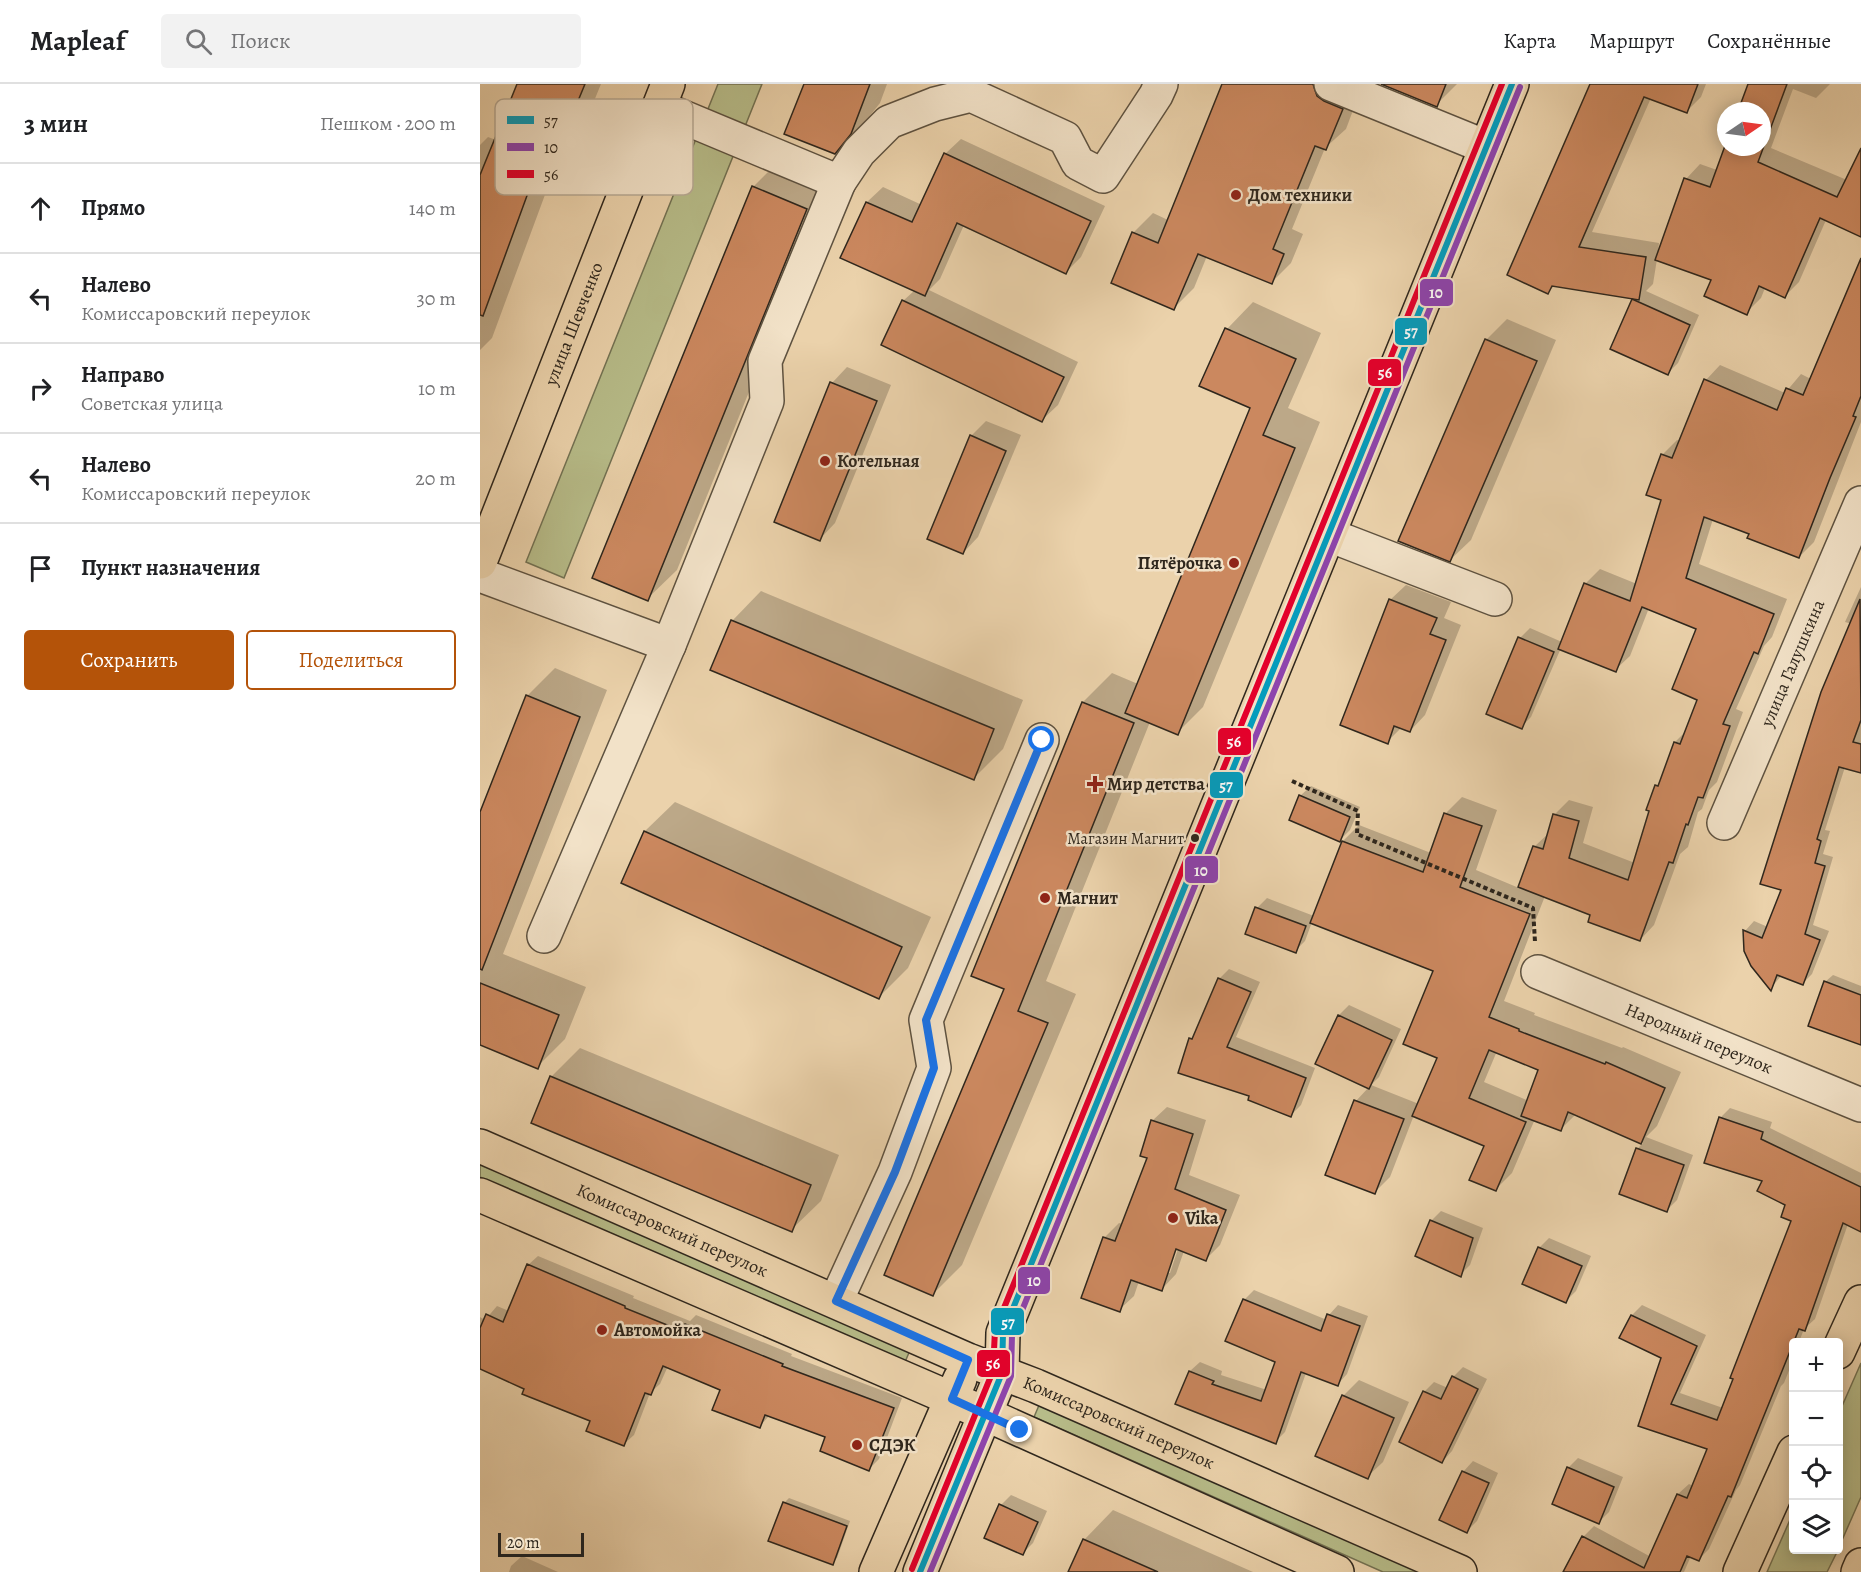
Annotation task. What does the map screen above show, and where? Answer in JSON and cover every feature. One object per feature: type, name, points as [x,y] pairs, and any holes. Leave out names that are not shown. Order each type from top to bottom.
[{"type":"main road","points":[[920,1572],[1002,1373],[1003,1333],[1512,84]]},
{"type":"main road","name":"улица Шевченко","points":[[480,562],[624,195]]},
{"type":"main road","name":"Комиссаровский переулок","points":[[480,1146],[968,1360],[1047,1390],[1460,1572]]},
{"type":"main road","points":[[480,1195],[952,1399],[1337,1572]]},
{"type":"main road","points":[[1843,1343],[1861,1302]]},
{"type":"main road","points":[[876,1572],[968,1360],[1003,1333]]},
{"type":"main road","points":[[1740,1572],[1789,1463]]},
{"type":"main road","points":[[1858,1572],[1861,1565]]},
{"type":"street","points":[[544,936],[669,645],[767,401],[765,361],[839,182],[859,152],[889,122],[935,104],[971,95],[1065,138],[1078,163],[1103,176],[1161,84]]},
{"type":"street","points":[[1331,84],[1486,147]]},
{"type":"street","points":[[693,110],[839,182]]},
{"type":"street","name":"улица Галушкина","points":[[1724,823],[1861,503]]},
{"type":"street","points":[[1329,535],[1495,599]]},
{"type":"street","points":[[480,575],[669,645]]},
{"type":"street","points":[[836,1301],[895,1172],[934,1068],[926,1020],[1042,740]]},
{"type":"street","name":"Народный переулок","points":[[1538,972],[1861,1105]]},
{"type":"path","points":[[1292,781],[1358,811],[1357,834],[1533,908],[1538,972]]},
{"type":"green space","points":[[718,84],[762,84],[564,578],[526,562],[673,195],[693,195],[693,146]]},
{"type":"green space","points":[[480,1160],[911,1348],[905,1362],[480,1177]]},
{"type":"green space","points":[[1861,1363],[1861,1497],[1843,1538],[1843,1446],[1843,1404]]},
{"type":"green space","points":[[1040,1403],[1422,1572],[1383,1572],[1034,1417]]},
{"type":"green space","points":[[1789,1522],[1789,1554],[1836,1554],[1827,1572],[1767,1572]]},
{"type":"building","points":[[517,84],[585,84],[579,99],[511,99]]},
{"type":"building","points":[[804,84],[870,84],[851,134],[835,154],[784,134]]},
{"type":"building","name":"Дом техники","points":[[1222,84],[1313,84],[1317,96],[1343,109],[1326,150],[1315,146],[1273,249],[1284,254],[1272,284],[1198,254],[1174,310],[1111,283],[1132,232],[1158,243]]},
{"type":"building","points":[[1381,84],[1446,84],[1437,107]]},
{"type":"building","points":[[1590,84],[1698,84],[1687,113],[1644,97],[1579,247],[1646,257],[1639,300],[1552,286],[1548,294],[1507,275]]},
{"type":"building","points":[[1748,84],[1787,84],[1771,127],[1771,102],[1741,102]]},
{"type":"building","points":[[495,138],[495,195],[527,195],[483,316],[480,315],[480,175]]},
{"type":"building","points":[[1861,148],[1861,237],[1820,218],[1785,298],[1759,286],[1747,315],[1704,296],[1711,280],[1655,260],[1684,178],[1710,187],[1721,156],[1760,156],[1758,162],[1837,197]]},
{"type":"building","points":[[944,153],[1091,221],[1066,274],[957,223],[925,296],[840,258],[866,202],[912,222]]},
{"type":"building","points":[[752,186],[807,209],[648,601],[592,578]]},
{"type":"building","points":[[1861,258],[1861,396],[1853,416],[1856,417],[1799,558],[1747,538],[1749,534],[1704,517],[1686,578],[1774,614],[1758,654],[1754,652],[1723,724],[1730,726],[1703,798],[1698,797],[1673,863],[1669,862],[1640,941],[1588,922],[1590,915],[1518,887],[1533,846],[1543,849],[1553,814],[1579,821],[1569,858],[1628,880],[1649,811],[1646,810],[1655,785],[1658,786],[1674,742],[1680,744],[1697,700],[1672,689],[1696,629],[1642,607],[1616,672],[1558,649],[1584,583],[1630,601],[1661,500],[1646,495],[1661,454],[1672,458],[1704,379],[1777,410],[1786,388],[1803,395]]},
{"type":"building","points":[[1632,299],[1690,325],[1668,375],[1610,349]]},
{"type":"building","points":[[902,300],[1064,377],[1042,422],[881,345]]},
{"type":"building","points":[[1225,328],[1296,359],[1263,435],[1295,448],[1178,735],[1125,713],[1250,408],[1199,386]]},
{"type":"building","points":[[1485,339],[1537,361],[1450,562],[1398,541]]},
{"type":"building","name":"Котельная","points":[[830,382],[877,401],[820,541],[774,522]]},
{"type":"building","points":[[970,435],[1006,451],[963,554],[927,539]]},
{"type":"building","points":[[1389,599],[1437,618],[1430,634],[1446,640],[1410,732],[1394,726],[1388,744],[1340,725]]},
{"type":"building","points":[[1860,599],[1861,720],[1853,742],[1861,744],[1861,773],[1839,767],[1817,839],[1821,841],[1815,863],[1825,866],[1805,934],[1820,940],[1803,985],[1777,975],[1771,991],[1751,966],[1744,951],[1743,930],[1762,938],[1781,890],[1760,884],[1821,692]]},
{"type":"building","points":[[731,620],[994,729],[974,780],[710,670]]},
{"type":"building","points":[[1518,637],[1554,652],[1522,729],[1486,714]]},
{"type":"building","points":[[526,695],[580,717],[482,970],[480,969],[480,812]]},
{"type":"building","points":[[1082,702],[1134,723],[1018,1011],[1048,1023],[933,1296],[884,1275],[1004,989],[971,976]]},
{"type":"building","points":[[1299,795],[1350,817],[1340,842],[1289,820]]},
{"type":"building","points":[[1444,813],[1482,826],[1460,887],[1530,914],[1489,1017],[1519,1029],[1519,1031],[1605,1064],[1606,1062],[1665,1088],[1641,1144],[1568,1112],[1561,1131],[1521,1116],[1538,1070],[1489,1050],[1469,1098],[1526,1122],[1496,1191],[1469,1180],[1484,1146],[1412,1116],[1437,1058],[1403,1044],[1433,971],[1310,923],[1342,841],[1423,872]]},
{"type":"building","points":[[644,831],[902,947],[879,999],[621,883]]},
{"type":"building","points":[[1255,907],[1306,926],[1296,953],[1245,934]]},
{"type":"building","points":[[1218,978],[1251,992],[1227,1047],[1306,1078],[1291,1117],[1248,1100],[1249,1096],[1178,1073],[1189,1038],[1192,1039]]},
{"type":"building","points":[[1824,981],[1861,995],[1861,1045],[1808,1026]]},
{"type":"building","points":[[480,983],[559,1015],[538,1069],[480,1045]]},
{"type":"building","points":[[1338,1015],[1392,1040],[1369,1089],[1315,1064]]},
{"type":"building","points":[[550,1076],[811,1185],[792,1232],[531,1123]]},
{"type":"building","points":[[1354,1100],[1404,1119],[1375,1194],[1325,1175]]},
{"type":"building","points":[[1719,1117],[1763,1132],[1761,1139],[1861,1187],[1861,1232],[1843,1223],[1805,1331],[1799,1329],[1795,1338],[1789,1338],[1789,1354],[1731,1497],[1728,1496],[1699,1561],[1687,1556],[1680,1572],[1563,1572],[1582,1536],[1644,1568],[1677,1494],[1687,1498],[1707,1449],[1638,1426],[1661,1358],[1619,1338],[1631,1315],[1697,1346],[1671,1404],[1717,1420],[1733,1379],[1730,1378],[1791,1221],[1781,1217],[1785,1205],[1757,1191],[1762,1181],[1704,1163]]},
{"type":"building","points":[[1151,1120],[1193,1134],[1175,1189],[1226,1210],[1206,1261],[1176,1249],[1162,1291],[1131,1280],[1120,1312],[1081,1298],[1103,1237],[1115,1241],[1147,1158],[1140,1156]]},
{"type":"building","points":[[1636,1148],[1684,1165],[1667,1212],[1619,1194]]},
{"type":"building","points":[[1430,1220],[1473,1238],[1461,1277],[1415,1256]]},
{"type":"building","points":[[1538,1247],[1582,1266],[1566,1303],[1522,1284]]},
{"type":"building","points":[[527,1264],[682,1331],[685,1324],[783,1364],[782,1366],[894,1408],[869,1471],[820,1451],[825,1437],[765,1415],[760,1428],[712,1410],[720,1390],[663,1366],[651,1395],[645,1393],[624,1446],[586,1431],[590,1421],[522,1394],[524,1389],[480,1369],[480,1328],[486,1314],[503,1322]]},
{"type":"building","points":[[1243,1299],[1321,1331],[1327,1314],[1360,1326],[1338,1386],[1301,1372],[1276,1444],[1175,1404],[1189,1371],[1214,1381],[1212,1384],[1261,1401],[1275,1362],[1225,1341]]},
{"type":"building","points":[[1452,1376],[1478,1389],[1442,1463],[1399,1442],[1423,1391],[1441,1399]]},
{"type":"building","points":[[1342,1395],[1394,1418],[1368,1479],[1315,1456]]},
{"type":"building","points":[[1567,1467],[1614,1487],[1599,1524],[1552,1504]]},
{"type":"building","points":[[1462,1471],[1489,1483],[1467,1533],[1439,1520]]},
{"type":"building","points":[[783,1502],[847,1526],[833,1565],[768,1541]]},
{"type":"building","points":[[999,1504],[1038,1522],[1023,1555],[984,1538]]},
{"type":"building","points":[[1083,1539],[1158,1572],[1068,1572]]},
{"type":"transit line","name":"56","points":[[912,1569],[993,1371],[995,1330],[1502,84]]},
{"type":"transit line","name":"57","points":[[920,1572],[1002,1373],[1003,1333],[1512,84]]},
{"type":"transit line","name":"10","points":[[930,1572],[1011,1376],[1012,1335],[1520,87]]},
{"type":"place","name":"Дом техники","points":[[1236,195]]},
{"type":"place","name":"Котельная","points":[[825,461]]},
{"type":"place","name":"Пятёрочка","points":[[1234,563]]},
{"type":"place","name":"Мир детства","points":[[1095,784]]},
{"type":"place","name":"Магазин Магнит","points":[[1195,838]]},
{"type":"place","name":"Магнит","points":[[1045,898]]},
{"type":"place","name":"Vika","points":[[1173,1218]]},
{"type":"place","name":"Автомойка","points":[[602,1330]]},
{"type":"place","name":"СДЭК","points":[[857,1445]]},
{"type":"route","points":[[1020,1430],[952,1399],[968,1360],[836,1301],[895,1172],[934,1068],[926,1020],[1042,740]]}]
